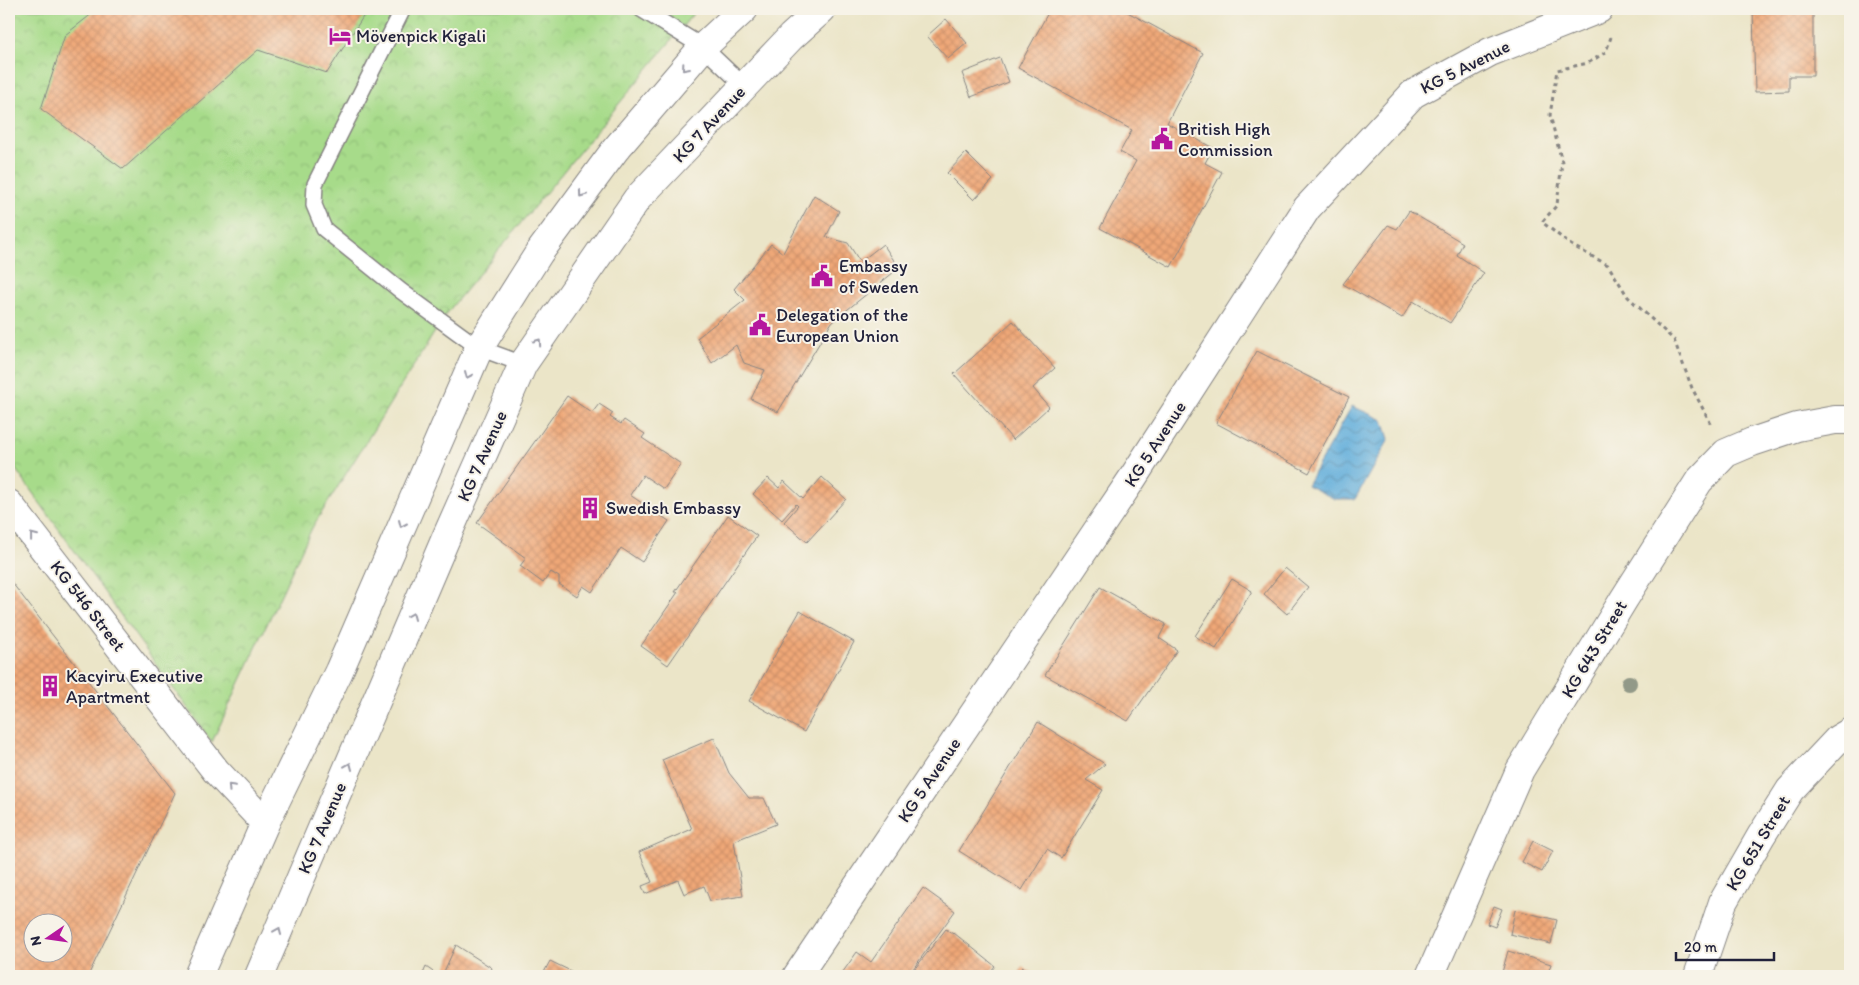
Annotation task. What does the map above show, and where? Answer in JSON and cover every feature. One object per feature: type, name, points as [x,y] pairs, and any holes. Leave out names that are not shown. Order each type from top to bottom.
[{"type":"street","points":[[198,976],[265,823],[339,671],[479,348],[539,253],[615,150],[703,46],[744,9]]},
{"type":"street","name":"KG 7 Avenue","points":[[259,976],[445,540],[523,364],[638,199],[791,37],[822,9]]},
{"type":"street","name":"KG 5 Avenue","points":[[798,976],[1132,479],[1307,208],[1414,94],[1490,52],[1598,9]]},
{"type":"street","name":"KG 643 Street","points":[[1430,976],[1520,770],[1699,480],[1726,453],[1752,442],[1797,427],[1835,420],[1850,420]]},
{"type":"street","name":"KG 546 Street","points":[[9,504],[216,771],[265,823]]},
{"type":"street","name":"KG 651 Street","points":[[1698,976],[1723,902],[1766,828],[1790,790],[1838,739],[1850,732]]},
{"type":"lane","points":[[403,9],[315,184],[314,205],[324,229],[400,291],[479,348],[523,364]]},
{"type":"lane","points":[[641,9],[703,46],[744,86]]},
{"type":"path","points":[[1612,34],[1606,52],[1588,63],[1557,70],[1550,115],[1562,162],[1557,205],[1542,222],[1571,245],[1608,265],[1628,297],[1674,340],[1692,388],[1726,453]]},
{"type":"green space","points":[[9,9],[697,9],[446,314],[312,528],[212,742],[9,460]]},
{"type":"water","points":[[1352,406],[1383,420],[1389,439],[1355,499],[1335,499],[1307,485]]},
{"type":"building","points":[[98,9],[368,9],[327,73],[258,50],[123,169],[41,109],[65,35]]},
{"type":"building","name":"British High Commission","points":[[1050,9],[1122,9],[1203,53],[1167,123],[1213,148],[1205,163],[1222,172],[1171,267],[1100,228],[1136,161],[1120,152],[1132,130],[1018,68]]},
{"type":"building","points":[[1753,9],[1813,9],[1813,76],[1789,76],[1789,91],[1755,92]]},
{"type":"building","points":[[946,19],[967,43],[948,59],[927,36]]},
{"type":"building","points":[[1000,58],[1009,82],[971,97],[962,73]]},
{"type":"building","points":[[966,153],[993,180],[974,200],[947,173]]},
{"type":"building","points":[[814,195],[839,211],[826,237],[848,243],[860,262],[883,244],[899,268],[832,322],[778,412],[751,399],[765,370],[744,363],[736,345],[712,363],[697,338],[745,300],[734,289],[771,244],[783,253]]},
{"type":"building","points":[[1409,211],[1463,243],[1457,255],[1484,273],[1450,323],[1413,301],[1402,318],[1343,284],[1388,225],[1397,229]]},
{"type":"building","points":[[1013,321],[1055,368],[1033,388],[1049,407],[1013,440],[954,374]]},
{"type":"building","points":[[1257,351],[1349,397],[1309,473],[1216,423]]},
{"type":"building","name":"Swedish Embassy","points":[[567,396],[592,413],[599,404],[613,413],[610,417],[621,424],[624,420],[645,434],[642,438],[681,464],[664,489],[643,475],[630,495],[669,521],[642,562],[621,548],[592,592],[583,586],[577,596],[559,584],[559,577],[551,572],[543,583],[520,566],[526,558],[477,523]]},
{"type":"building","points":[[822,477],[846,499],[807,542],[784,522],[798,506],[796,504],[782,520],[753,494],[768,478],[779,488],[784,481],[803,499]]},
{"type":"building","points":[[728,515],[757,536],[668,665],[641,646],[678,592],[675,592]]},
{"type":"building","points":[[1285,568],[1308,587],[1287,614],[1264,594]]},
{"type":"building","name":"Kacyiru Executive Apartment","points":[[9,579],[175,793],[88,976],[9,976]]},
{"type":"building","points":[[1232,579],[1252,591],[1216,649],[1195,636]]},
{"type":"building","points":[[1100,587],[1166,624],[1159,638],[1177,650],[1128,721],[1045,675]]},
{"type":"building","points":[[800,611],[854,642],[804,732],[749,701]]},
{"type":"building","points":[[1038,722],[1105,764],[1086,780],[1103,790],[1061,858],[1047,849],[1022,890],[959,851]]},
{"type":"building","points":[[714,738],[729,773],[749,798],[764,798],[776,824],[734,841],[743,896],[710,901],[704,886],[684,894],[678,880],[645,894],[642,886],[652,882],[639,852],[692,829],[662,760]]},
{"type":"building","points":[[1533,841],[1553,851],[1542,872],[1522,862]]},
{"type":"building","points":[[923,888],[955,911],[908,976],[840,976],[857,952],[871,962]]},
{"type":"building","points":[[1494,906],[1502,909],[1495,927],[1487,924]]},
{"type":"building","points":[[1515,910],[1557,920],[1551,944],[1510,934]]},
{"type":"building","points":[[946,929],[954,933],[995,966],[987,976],[909,976]]},
{"type":"building","points":[[456,945],[492,968],[488,976],[442,976]]},
{"type":"building","points":[[1508,951],[1551,964],[1547,976],[1501,976]]},
{"type":"building","points":[[550,961],[581,976],[542,976]]},
{"type":"building","points":[[426,967],[439,976],[422,976]]},
{"type":"building","points":[[1022,967],[1034,974],[1032,976],[1018,976]]},
{"type":"place","name":"Mövenpick Kigali","points":[[340,36]]},
{"type":"place","name":"British High Commission","points":[[1162,139]]},
{"type":"place","name":"Embassy of Sweden","points":[[822,276]]},
{"type":"place","name":"Delegation of the European Union","points":[[760,325]]},
{"type":"place","name":"Swedish Embassy","points":[[590,508]]},
{"type":"place","name":"Kacyiru Executive Apartment","points":[[50,686]]}]
